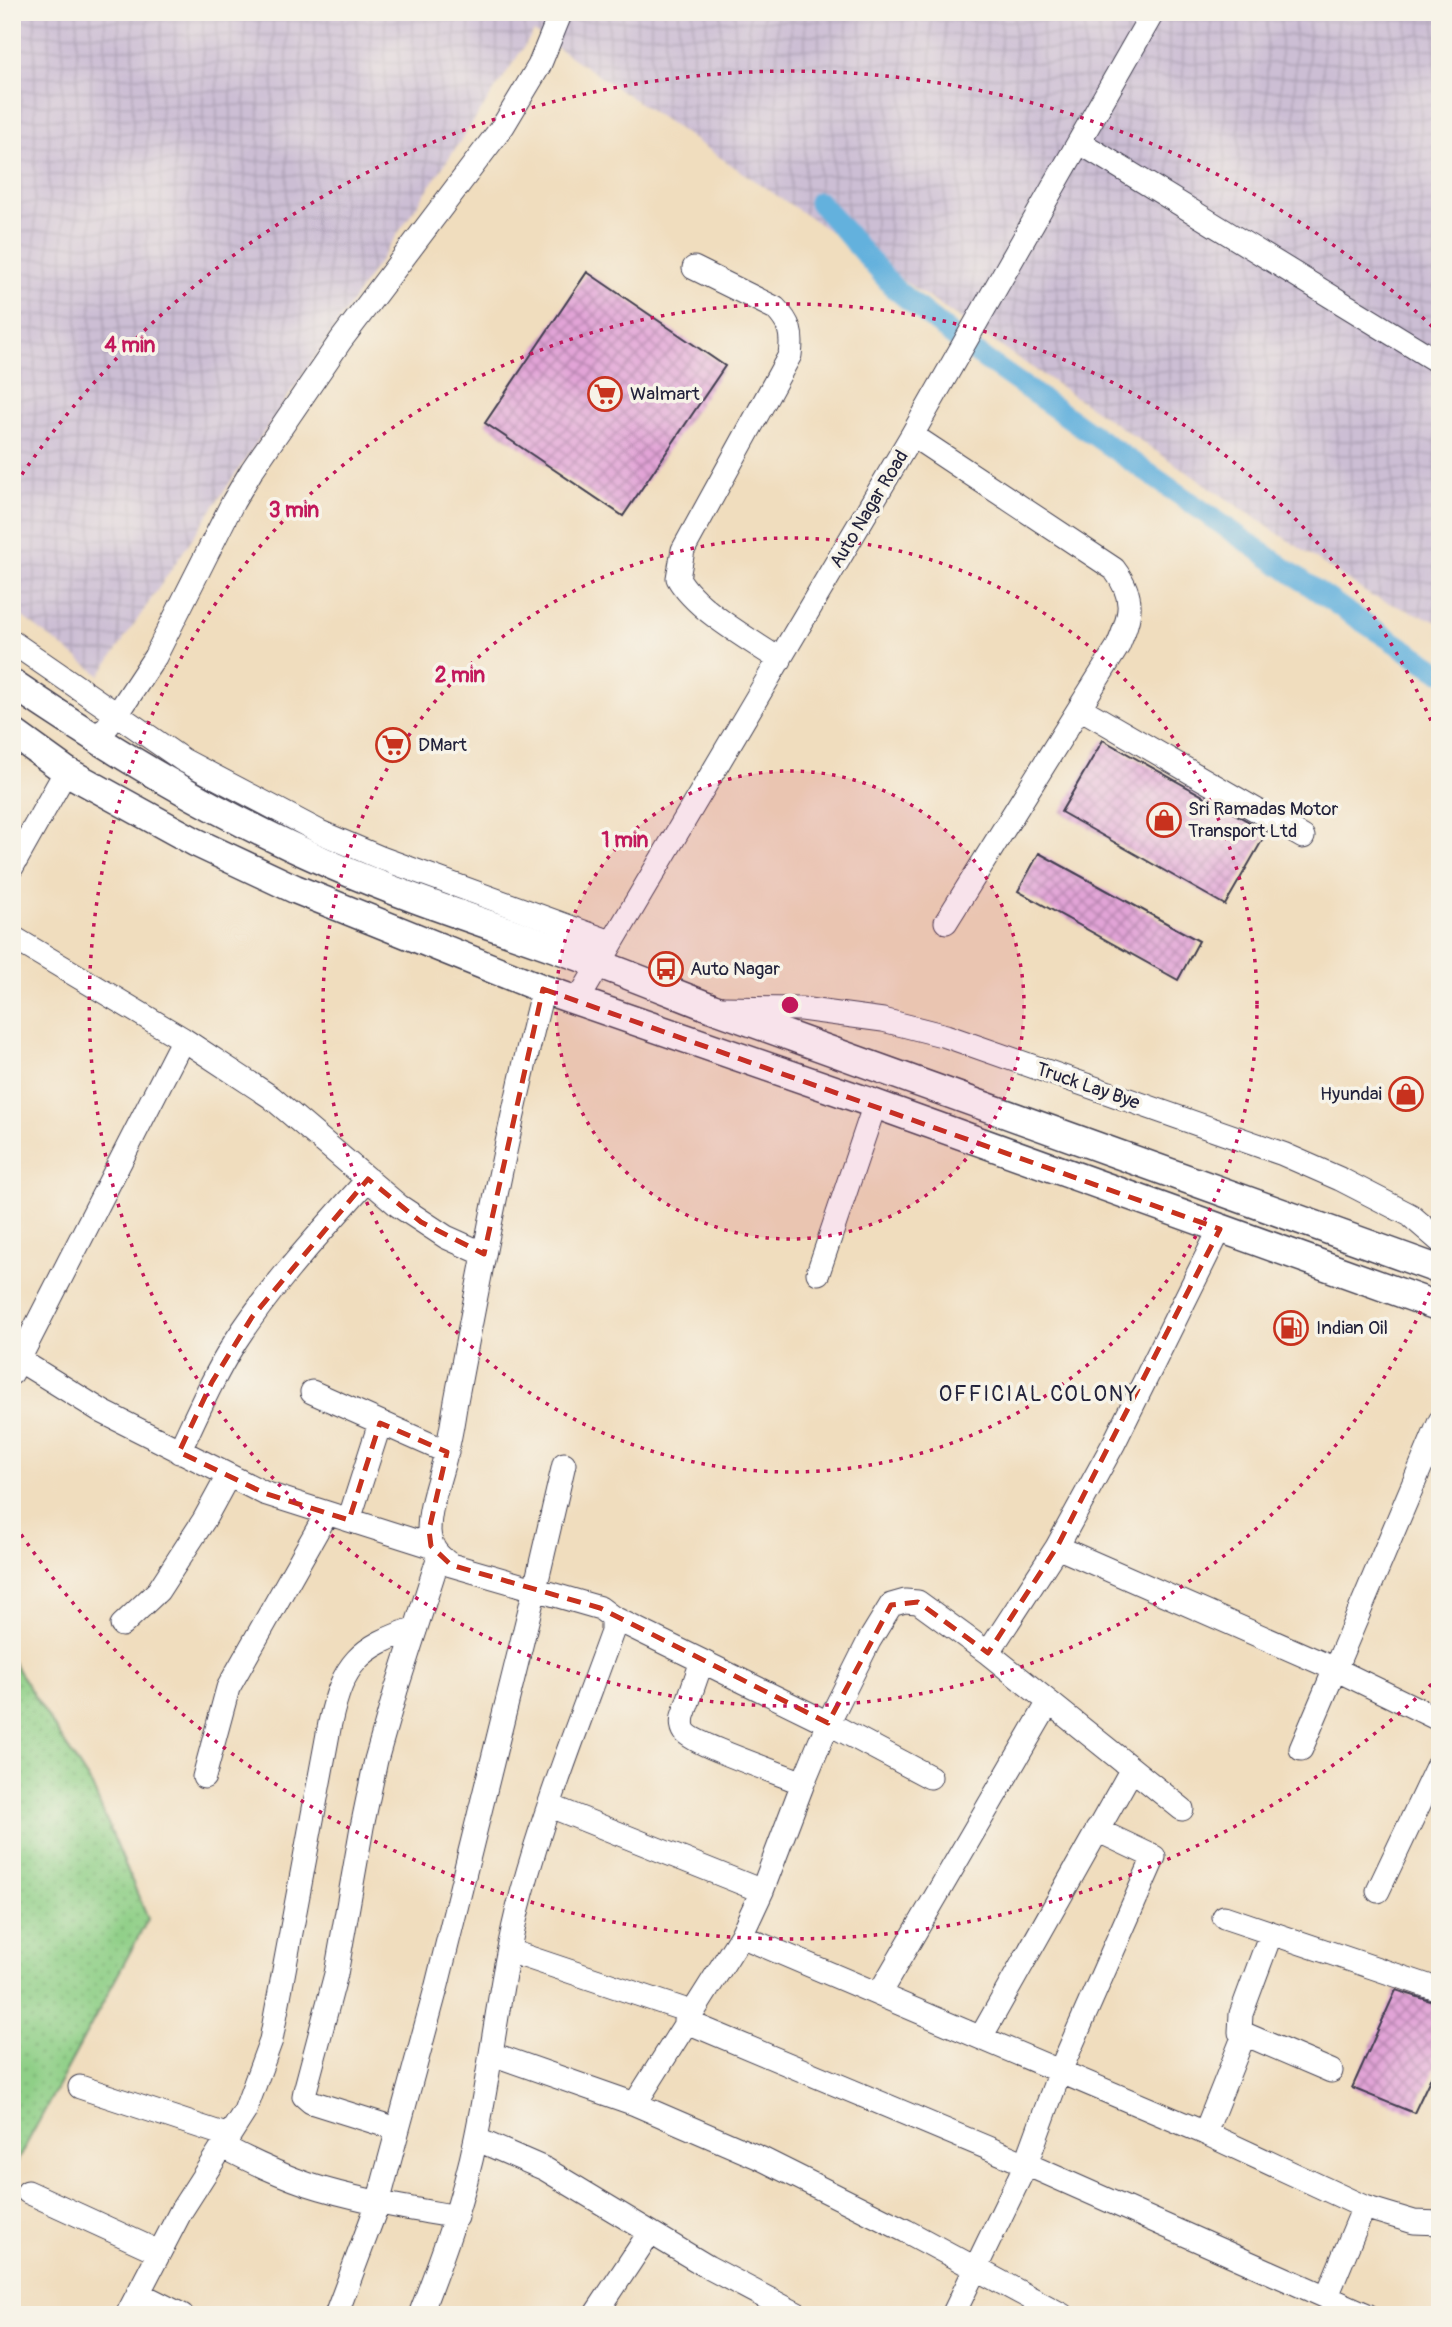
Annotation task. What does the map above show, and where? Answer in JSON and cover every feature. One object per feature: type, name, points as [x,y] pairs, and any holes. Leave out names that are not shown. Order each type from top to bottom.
[{"type":"main road","points":[[12,683],[96,740],[219,812],[335,867],[486,924],[606,953],[712,1008],[1440,1270]]},
{"type":"main road","points":[[12,732],[66,771],[195,842],[295,889],[543,989],[875,1104],[1440,1307]]},
{"type":"street","points":[[96,740],[116,716],[155,657],[233,502],[253,470],[341,340],[503,126],[539,66],[561,12]]},
{"type":"street","name":"Auto Nagar Road","points":[[577,1002],[912,435],[1153,12]]},
{"type":"street","points":[[1079,142],[1440,363]]},
{"type":"street","points":[[694,268],[775,308],[786,318],[791,328],[792,341],[790,355],[684,550],[678,578],[685,591],[698,603],[780,660]]},
{"type":"street","points":[[912,435],[1114,569],[1124,582],[1130,600],[1128,621],[1118,646],[946,922]]},
{"type":"street","points":[[12,642],[183,760],[320,832],[606,953]]},
{"type":"street","points":[[1080,708],[1303,836]]},
{"type":"street","points":[[12,867],[66,771]]},
{"type":"street","points":[[12,937],[183,1039],[271,1097],[421,1222],[466,1248],[484,1254]]},
{"type":"street","points":[[397,2129],[311,2102],[304,2096],[336,1974],[376,1760],[416,1628],[435,1551],[429,1530],[432,1512],[447,1452],[523,1065],[543,989]]},
{"type":"street","name":"Truck Lay Bye","points":[[712,1008],[801,1009],[883,1020],[946,1036],[1283,1154],[1340,1179],[1410,1215],[1440,1241]]},
{"type":"street","points":[[183,1039],[15,1367],[264,1493],[435,1551],[451,1565],[600,1608],[612,1617],[828,1723],[930,1777]]},
{"type":"street","points":[[818,1273],[875,1104]]},
{"type":"street","points":[[179,1452],[212,1382],[252,1317],[368,1179]]},
{"type":"street","points":[[988,1653],[1057,1547],[1114,1443],[1220,1229]]},
{"type":"street","points":[[312,1392],[447,1452]]},
{"type":"street","points":[[1301,1749],[1440,1421]]},
{"type":"street","points":[[204,1777],[228,1688],[338,1517],[380,1423]]},
{"type":"street","points":[[336,2315],[378,2203],[437,1985],[564,1464]]},
{"type":"street","points":[[122,1625],[158,1591],[229,1476]]},
{"type":"street","points":[[1057,1547],[1335,1669],[1440,1720]]},
{"type":"street","points":[[635,2104],[741,1936],[762,1891],[828,1723],[869,1641],[891,1605],[905,1601],[918,1602],[988,1653],[1182,1809]]},
{"type":"street","points":[[420,2315],[457,2217],[476,2139],[509,1951],[522,1893],[612,1632],[612,1617]]},
{"type":"street","points":[[127,2315],[195,2187],[245,2112],[271,2040],[330,1723],[340,1685],[346,1673],[370,1648],[384,1639],[416,1628]]},
{"type":"street","points":[[702,1661],[682,1716],[685,1732],[700,1742],[803,1783]]},
{"type":"street","points":[[878,1994],[1049,1702]]},
{"type":"street","points":[[1378,1891],[1440,1760]]},
{"type":"street","points":[[981,2037],[1132,1769]]},
{"type":"street","points":[[550,1806],[762,1891]]},
{"type":"street","points":[[953,2315],[1026,2164],[1060,2071],[1154,1857],[1097,1830]]},
{"type":"street","points":[[1224,1917],[1440,1990]]},
{"type":"street","points":[[1271,1933],[1241,2014],[1239,2028],[1244,2035],[1331,2071]]},
{"type":"street","points":[[741,1936],[1205,2133],[1364,2207],[1414,2222],[1440,2223]]},
{"type":"street","points":[[509,1951],[688,2017],[1367,2315]]},
{"type":"street","points":[[1205,2133],[1244,2035]]},
{"type":"street","points":[[492,2054],[635,2104],[760,2158],[906,2231],[1062,2315]]},
{"type":"street","points":[[80,2087],[226,2141],[256,2164],[307,2184],[378,2203],[457,2217]]},
{"type":"street","points":[[476,2139],[545,2169],[708,2267],[799,2315]]},
{"type":"street","points":[[28,2192],[159,2252]]},
{"type":"street","points":[[1327,2296],[1364,2207]]},
{"type":"street","points":[[595,2315],[650,2232]]},
{"type":"street","points":[[138,2293],[182,2315]]},
{"type":"highlighted area","points":[[543,989],[1220,1229],[1057,1547],[988,1653],[918,1602],[891,1605],[828,1723],[600,1608],[451,1565],[431,1546],[429,1530],[447,1452],[380,1423],[349,1520],[264,1493],[179,1452],[212,1382],[252,1317],[368,1179],[421,1222],[484,1254]]},
{"type":"shaded area","points":[[12,12],[1440,12],[1440,623],[1371,596],[534,32],[100,675],[12,609]]},
{"type":"green space","points":[[12,1661],[92,1786],[148,1919],[12,2171]]},
{"type":"building","name":"Walmart","points":[[587,272],[725,366],[623,516],[485,423]]},
{"type":"building","name":"Sri Ramadas Motor Transport Ltd","points":[[1103,740],[1267,832],[1225,905],[1061,812]]},
{"type":"building","points":[[1039,853],[1199,941],[1178,980],[1018,891]]},
{"type":"building","points":[[1396,1990],[1440,2004],[1440,2058],[1414,2113],[1352,2088]]},
{"type":"waterway","points":[[819,202],[895,289],[963,344],[1349,613],[1440,672]]},
{"type":"place","name":"Walmart","points":[[605,394]]},
{"type":"place","name":"DMart","points":[[393,745]]},
{"type":"place","name":"Sri Ramadas Motor Transport Ltd","points":[[1164,820]]},
{"type":"place","name":"Auto Nagar","points":[[666,969]]},
{"type":"place","name":"Hyundai","points":[[1406,1094]]},
{"type":"place","name":"Indian Oil","points":[[1291,1328]]},
{"type":"district","name":"OFFICIAL COLONY","points":[[1039,1394]]}]
